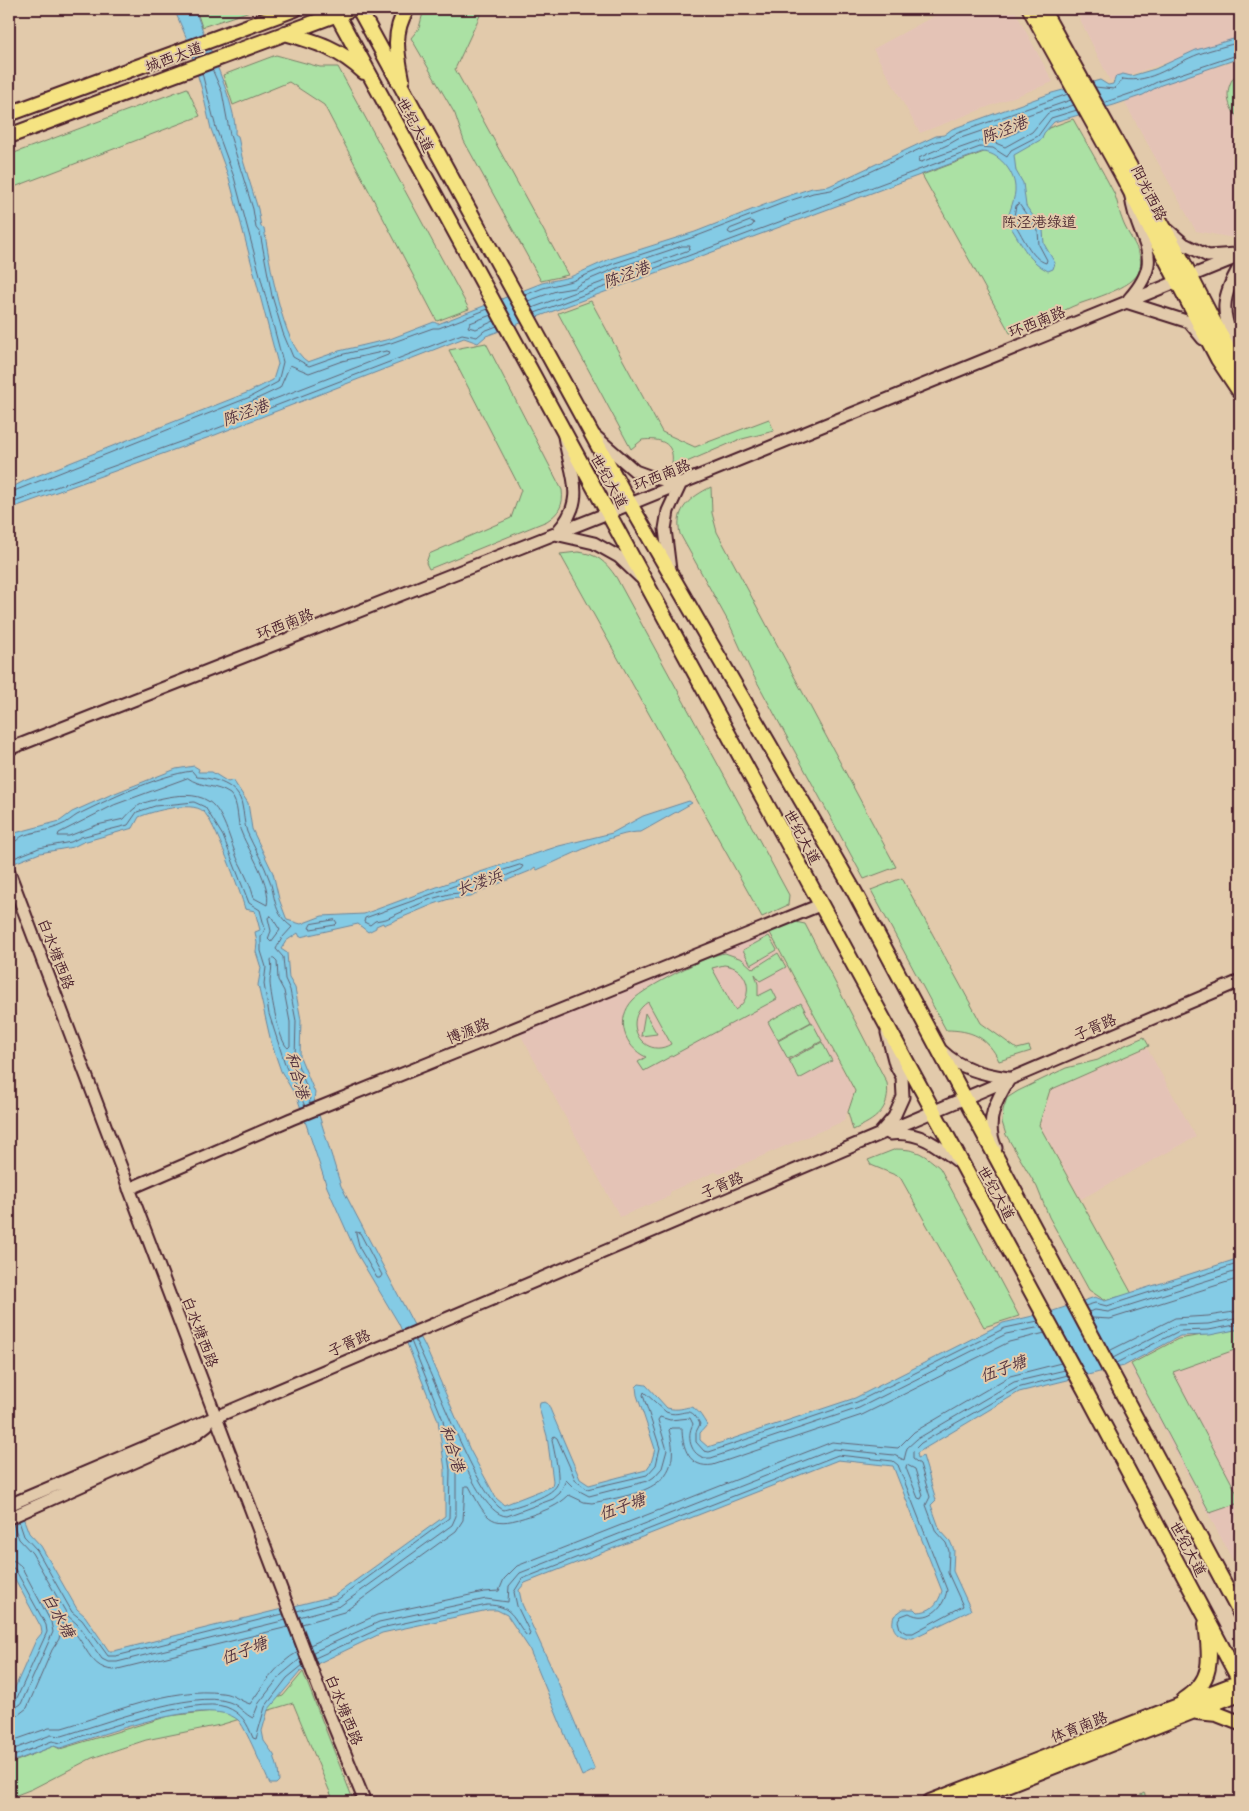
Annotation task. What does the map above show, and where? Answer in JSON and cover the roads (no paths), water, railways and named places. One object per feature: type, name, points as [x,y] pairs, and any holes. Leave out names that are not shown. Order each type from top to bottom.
[{"type":"main road","name":"城西大道","points":[[9,114],[214,39],[274,13],[295,9]]},
{"type":"main road","name":"城西大道","points":[[9,136],[285,33],[335,12],[351,9]]},
{"type":"main road","name":"世纪大道","points":[[359,9],[630,504],[854,892],[1240,1613]]},
{"type":"main road","points":[[406,94],[396,46],[400,19],[407,9]]},
{"type":"main road","name":"阳光西路","points":[[1030,9],[1076,81],[1162,224],[1218,359],[1240,392]]},
{"type":"main road","points":[[1042,9],[1076,81]]},
{"type":"main road","name":"世纪大道","points":[[335,12],[1085,1390],[1240,1682]]},
{"type":"main road","points":[[285,33],[321,43],[351,60],[372,80]]},
{"type":"main road","name":"阳光西路","points":[[1096,117],[1130,192],[1240,373]]},
{"type":"main road","points":[[1168,1710],[1192,1695],[1202,1683],[1209,1668],[1205,1616]]},
{"type":"main road","name":"体育南路","points":[[930,1802],[1240,1682]]},
{"type":"main road","name":"体育南路","points":[[963,1802],[1240,1693]]},
{"type":"main road","points":[[1194,1712],[1217,1714],[1240,1723]]},
{"type":"street","points":[[1130,192],[1133,214],[1148,248],[1149,263],[1143,284],[1126,302],[1189,322],[1218,359]]},
{"type":"street","points":[[1162,224],[1184,244],[1208,256],[1240,255]]},
{"type":"street","name":"环西南路","points":[[9,749],[608,513],[1184,280],[1240,255]]},
{"type":"street","points":[[1240,266],[1230,282],[1224,311],[1240,366]]},
{"type":"street","points":[[563,430],[576,490],[567,520],[555,534],[594,543],[619,557],[647,585]]},
{"type":"street","points":[[590,431],[635,471],[654,478],[681,483],[668,511],[665,529],[670,573]]},
{"type":"street","name":"白水塘西路","points":[[9,873],[324,1702],[365,1802]]},
{"type":"street","name":"博源路","points":[[129,1188],[291,1119],[820,905]]},
{"type":"street","name":"子胥路","points":[[9,1518],[15,1507],[193,1436],[216,1418],[421,1328],[1240,981]]},
{"type":"street","points":[[878,1135],[894,1117],[903,1098],[902,1077],[895,1064],[883,1020]]},
{"type":"street","points":[[936,1046],[961,1066],[982,1074],[1010,1078],[997,1098],[991,1123],[992,1140],[1009,1181]]},
{"type":"street","points":[[878,1135],[900,1133],[917,1135],[942,1149],[962,1165]]},
{"type":"water","name":"陈泾港","points":[[174,9],[195,9],[220,72],[235,122],[235,134],[238,136],[242,157],[258,209],[261,227],[264,228],[273,280],[284,321],[299,353],[308,362],[339,351],[390,339],[434,322],[438,324],[542,283],[570,277],[610,259],[695,232],[782,198],[812,188],[829,186],[936,136],[944,135],[952,129],[1052,93],[1100,80],[1108,85],[1113,84],[1116,76],[1123,74],[1131,76],[1155,69],[1196,50],[1240,37],[1240,58],[1161,85],[1143,95],[1114,105],[1054,122],[1044,133],[1042,139],[1014,155],[1016,171],[1023,183],[1026,206],[1043,230],[1044,244],[1055,263],[1053,269],[1048,271],[1034,261],[1007,222],[1015,191],[1012,175],[1004,163],[994,155],[982,152],[486,336],[478,343],[464,338],[215,435],[9,509],[9,489],[24,481],[249,392],[273,380],[278,364],[229,178],[211,129],[187,39]]},
{"type":"water","points":[[194,766],[199,769],[198,772],[212,772],[228,782],[233,780],[248,803],[252,829],[273,873],[279,899],[287,920],[301,924],[322,916],[364,914],[453,881],[559,846],[612,833],[643,816],[689,801],[692,803],[641,832],[618,836],[589,846],[537,870],[535,867],[471,897],[449,899],[434,904],[384,925],[383,923],[368,932],[358,924],[300,937],[298,933],[286,941],[281,949],[287,953],[289,978],[295,988],[301,1020],[300,1057],[315,1093],[314,1099],[341,1186],[425,1346],[470,1450],[496,1498],[504,1505],[552,1486],[547,1436],[539,1408],[540,1403],[545,1402],[548,1404],[580,1479],[589,1485],[646,1470],[651,1463],[655,1449],[637,1395],[636,1387],[639,1384],[646,1385],[667,1408],[681,1409],[689,1407],[697,1410],[707,1425],[700,1433],[700,1440],[708,1447],[855,1398],[1003,1323],[1050,1312],[1095,1297],[1105,1301],[1240,1258],[1240,1329],[1210,1335],[1180,1336],[1124,1366],[1019,1392],[917,1453],[918,1458],[923,1456],[936,1500],[931,1505],[940,1530],[950,1541],[954,1550],[953,1571],[971,1610],[913,1638],[904,1637],[894,1630],[894,1616],[903,1609],[914,1609],[917,1612],[922,1612],[930,1609],[938,1600],[942,1591],[893,1466],[838,1460],[525,1583],[519,1590],[522,1604],[554,1673],[595,1770],[582,1776],[529,1648],[507,1615],[497,1610],[488,1610],[382,1633],[300,1672],[268,1710],[262,1731],[264,1741],[274,1755],[278,1769],[279,1781],[276,1784],[270,1784],[241,1723],[223,1713],[203,1712],[152,1720],[60,1748],[54,1746],[9,1763],[9,1701],[36,1640],[42,1633],[41,1627],[9,1568],[9,1496],[24,1520],[29,1533],[41,1546],[77,1609],[85,1616],[109,1651],[334,1596],[445,1516],[445,1470],[438,1420],[399,1324],[356,1252],[327,1187],[298,1100],[281,1071],[271,1042],[258,985],[261,968],[256,952],[255,932],[260,930],[255,911],[245,909],[227,857],[208,817],[203,811],[190,807],[153,812],[139,817],[133,828],[83,842],[73,847],[40,853],[9,865],[9,839],[14,837],[15,833],[60,821],[72,812],[110,795],[176,769]]},
{"type":"park label","name":"陈泾港绿道","points":[[1039,222]]},
{"type":"water label","name":"长溇浜","points":[[479,882]]},
{"type":"water label","name":"和合港","points":[[298,1075]]},
{"type":"water label","name":"伍子塘","points":[[1003,1368]]},
{"type":"water label","name":"和合港","points":[[453,1448]]},
{"type":"water label","name":"伍子塘","points":[[622,1506]]},
{"type":"water label","name":"白水塘","points":[[59,1615]]},
{"type":"water label","name":"伍子塘","points":[[244,1650]]}]
